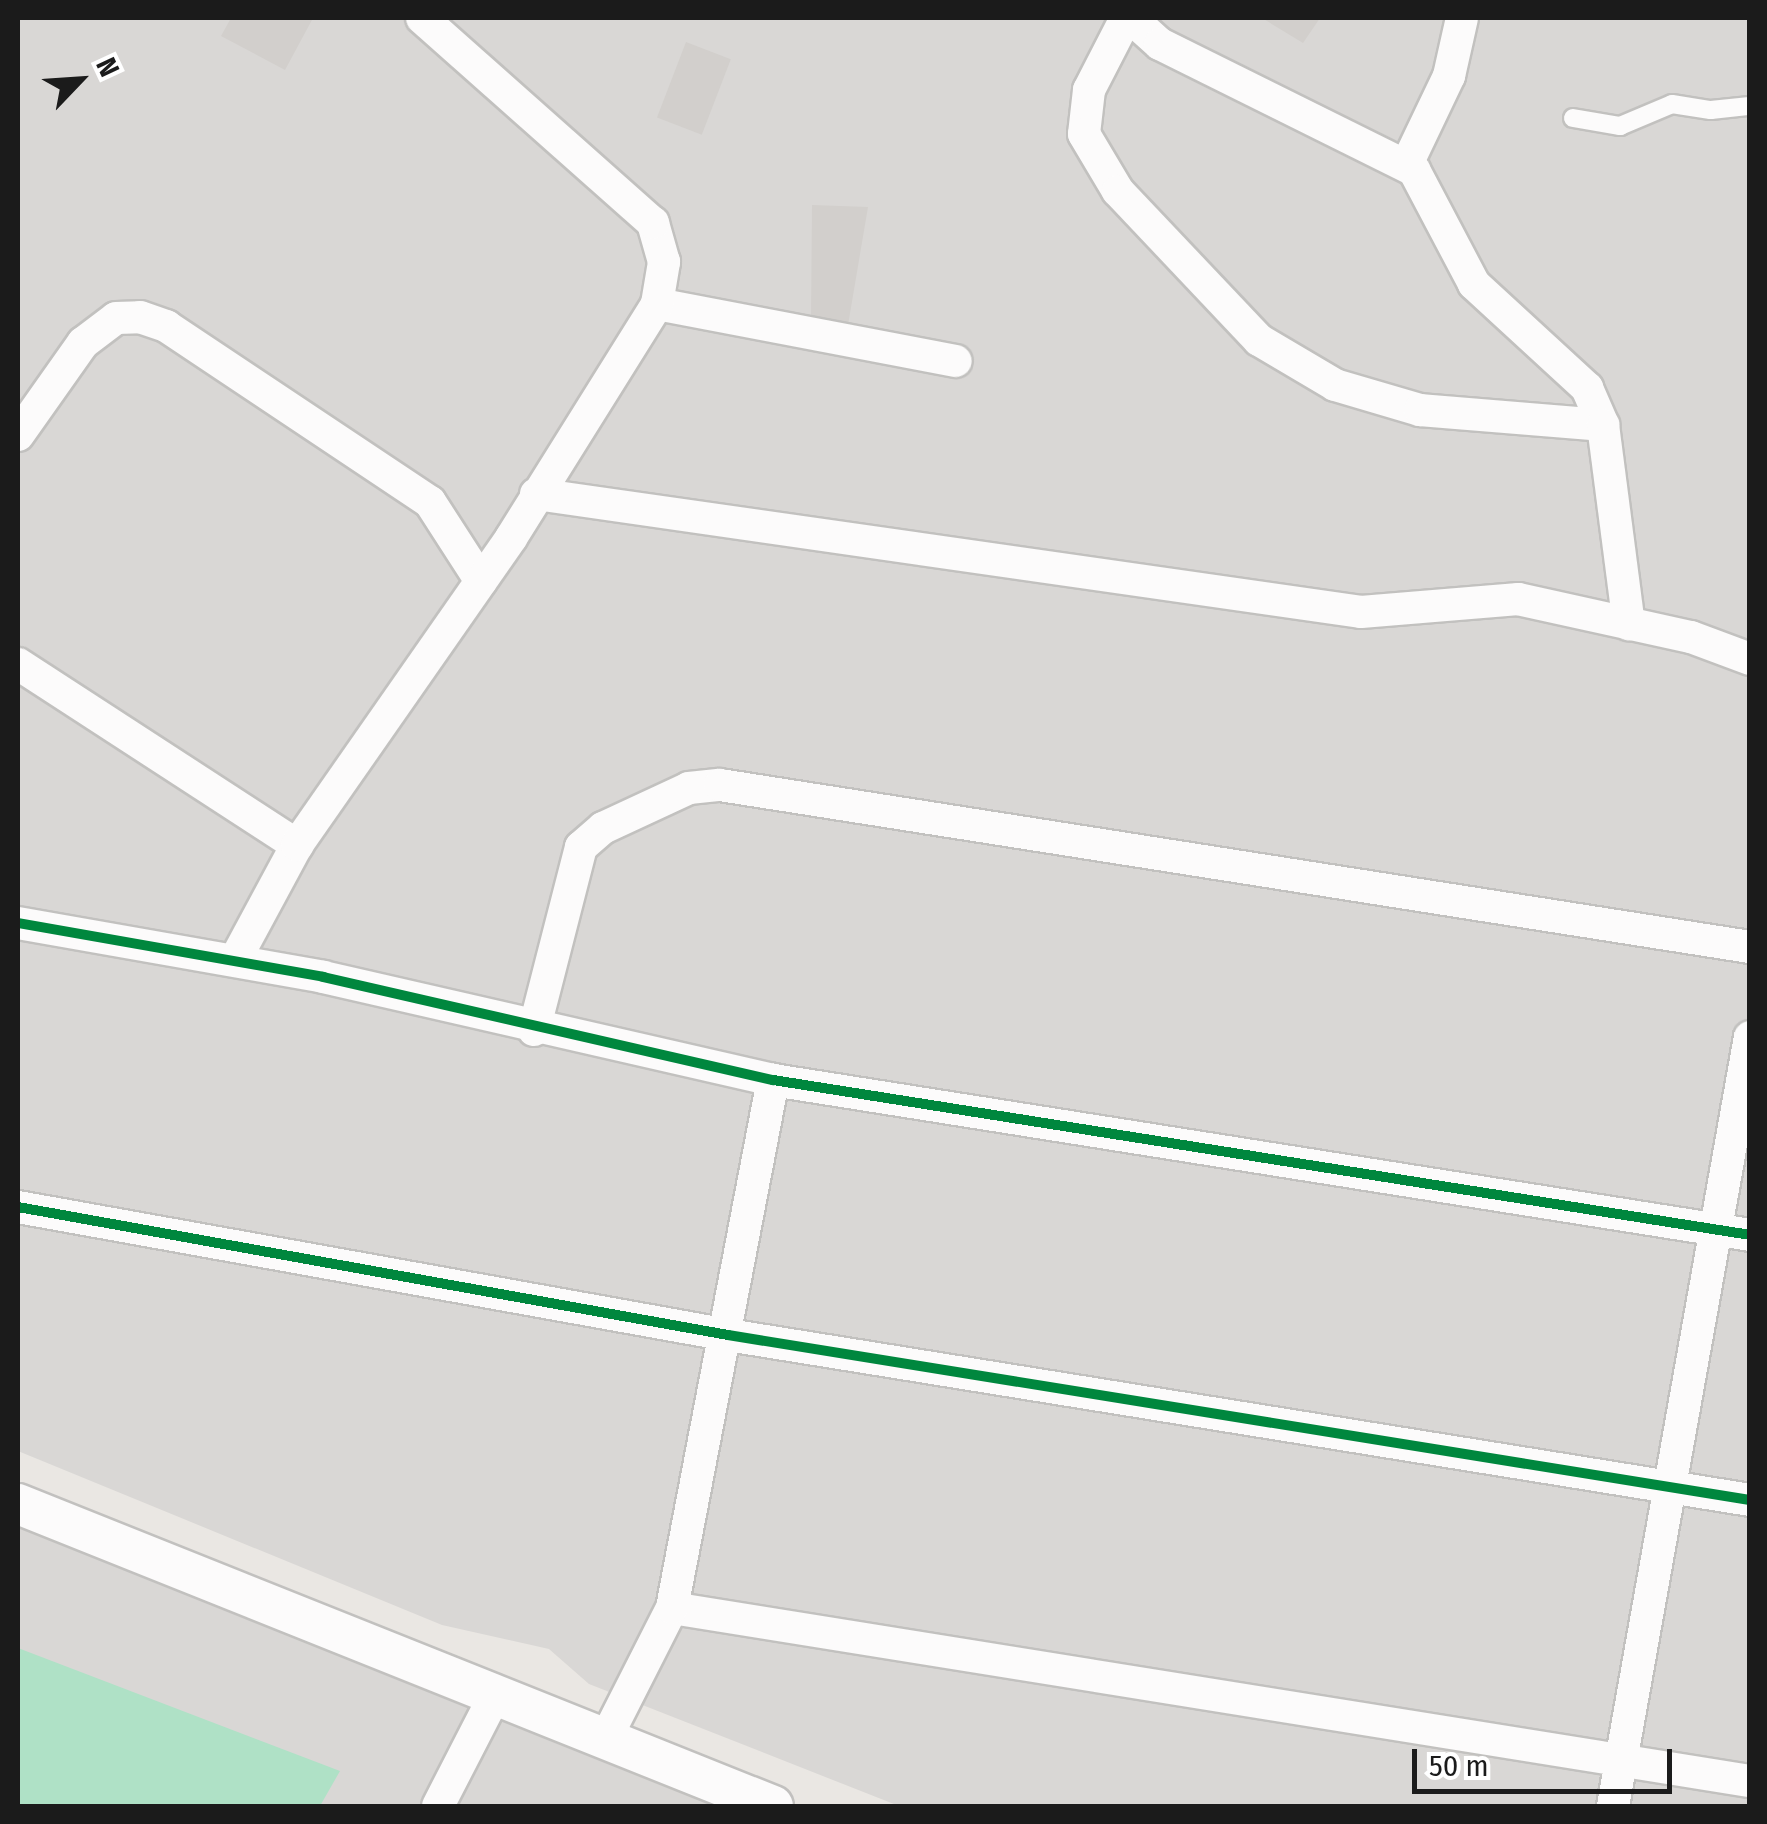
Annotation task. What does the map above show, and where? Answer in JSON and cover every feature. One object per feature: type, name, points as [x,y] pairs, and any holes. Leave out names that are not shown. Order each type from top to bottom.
[{"type":"street","points":[[235,960],[297,845],[482,582],[658,304],[664,262],[653,222],[422,18]]},
{"type":"street","points":[[1603,425],[1420,410],[1335,385],[1259,340],[1118,190],[1084,134],[1089,90],[1129,18],[1140,32],[1160,44],[1407,164],[1474,284],[1587,388],[1603,425],[1630,624]]},
{"type":"street","points":[[1407,164],[1444,91],[1462,18]]},
{"type":"street","points":[[658,304],[956,361]]},
{"type":"street","points":[[18,435],[83,344],[116,318],[140,316],[166,326],[430,502],[482,582]]},
{"type":"street","points":[[536,494],[1361,612],[1518,599],[1630,624],[1750,658]]},
{"type":"street","points":[[18,664],[297,845]]},
{"type":"street","points":[[534,1030],[581,847],[603,828],[689,788],[720,785],[1750,947]]},
{"type":"street","points":[[18,923],[235,960],[534,1030],[773,1080],[1750,1234]]},
{"type":"street","points":[[1613,1806],[1618,1760],[1750,1036]]},
{"type":"street","points":[[605,1740],[672,1608],[728,1335],[773,1080]]},
{"type":"street","points":[[18,1207],[728,1335],[1750,1500]]},
{"type":"street","points":[[18,1504],[773,1806]]},
{"type":"street","points":[[672,1608],[1750,1781]]},
{"type":"street","points":[[438,1806],[495,1696]]},
{"type":"lane","points":[[1573,118],[1620,126],[1672,104],[1711,110],[1750,106]]},
{"type":"shaded area","points":[[18,18],[1749,18],[1749,1806],[899,1806],[589,1684],[549,1649],[442,1625],[18,1451]]},
{"type":"shaded area","points":[[18,1503],[447,1684],[668,1787],[723,1806],[18,1806]]},
{"type":"green space","points":[[18,1648],[340,1771],[320,1806],[18,1806]]},
{"type":"building","points":[[231,18],[313,18],[285,70],[221,36]]},
{"type":"building","points":[[1262,18],[1320,18],[1303,43]]},
{"type":"building","points":[[686,42],[731,59],[702,135],[657,118]]},
{"type":"building","points":[[812,205],[868,207],[847,331],[811,321]]},
{"type":"cycle path","points":[[18,923],[323,977],[773,1080],[1750,1235]]},
{"type":"cycle path","points":[[18,1207],[728,1335],[1750,1500]]}]
